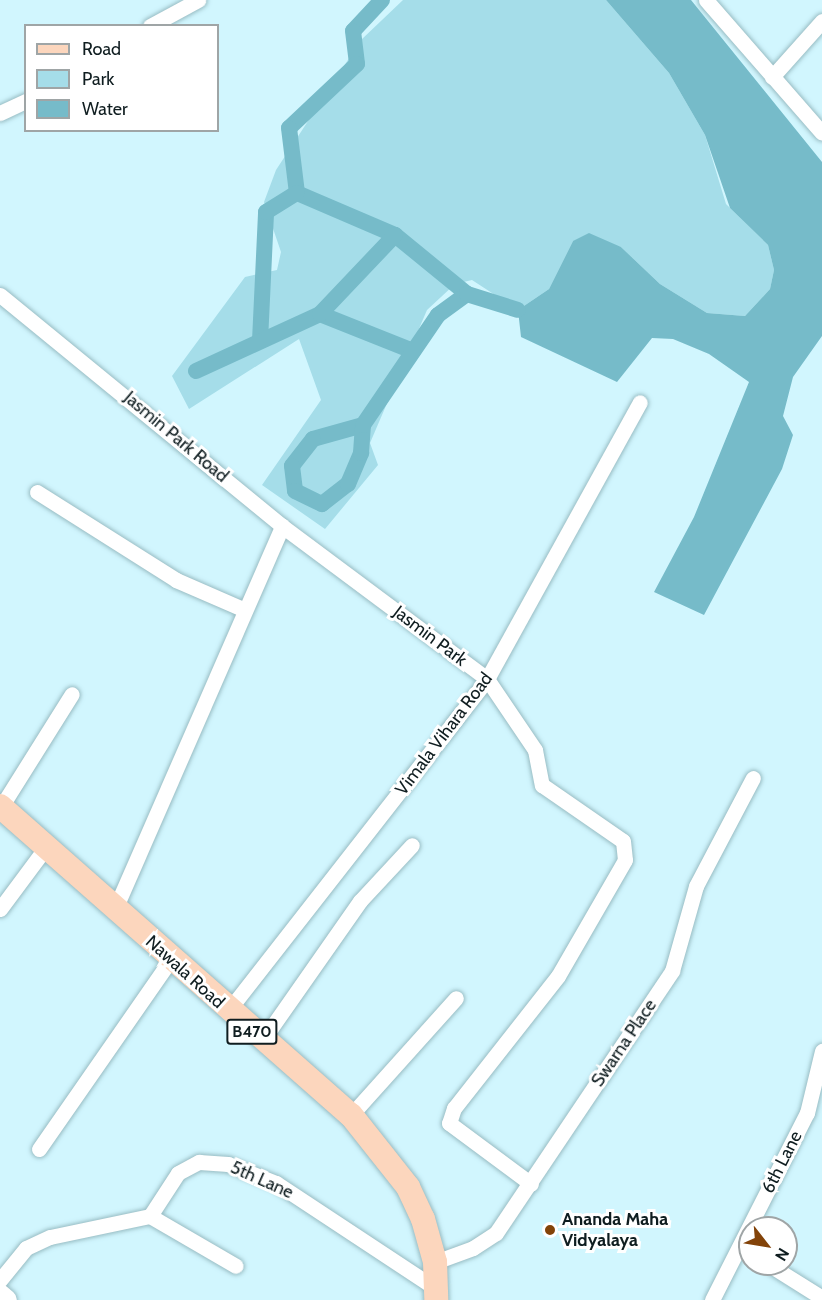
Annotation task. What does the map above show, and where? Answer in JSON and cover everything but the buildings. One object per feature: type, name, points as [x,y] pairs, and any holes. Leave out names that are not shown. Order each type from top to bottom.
[{"type":"main road","name":"Nawala Road","points":[[1,806],[228,1011],[351,1115],[408,1187],[435,1262],[436,1294]]},
{"type":"street","points":[[154,24],[198,0]]},
{"type":"street","points":[[706,0],[822,133]]},
{"type":"street","points":[[772,77],[822,21]]},
{"type":"street","points":[[0,113],[24,102]]},
{"type":"street","name":"Jasmin Park Road","points":[[0,295],[282,526],[353,578]]},
{"type":"street","name":"Vimala Vihara Road","points":[[228,1011],[488,679],[640,402]]},
{"type":"street","points":[[37,492],[176,580],[245,610]]},
{"type":"street","points":[[115,909],[282,526]]},
{"type":"street","name":"Jasmin Park","points":[[353,578],[488,679],[535,750],[542,785],[623,840],[626,860],[558,976],[454,1108],[449,1123],[531,1184]]},
{"type":"street","points":[[1,806],[72,694]]},
{"type":"street","name":"Swarna Place","points":[[435,1262],[473,1248],[496,1233],[672,971],[696,886],[753,778]]},
{"type":"street","points":[[262,1041],[360,901],[412,844]]},
{"type":"street","points":[[0,909],[46,848]]},
{"type":"street","points":[[39,1149],[171,959]]},
{"type":"street","points":[[351,1115],[456,998]]},
{"type":"street","name":"6th Lane","points":[[760,1216],[807,1113],[822,1051]]},
{"type":"street","name":"5th Lane","points":[[150,1216],[178,1173],[199,1162],[228,1164],[291,1191],[436,1294]]},
{"type":"street","points":[[0,1280],[26,1248],[50,1237],[150,1216],[236,1266]]},
{"type":"street","name":"6th Lane","points":[[712,1300],[738,1261]]},
{"type":"street","points":[[787,1276],[819,1296]]},
{"type":"street","points":[[0,1294],[7,1300]]},
{"type":"green space","points":[[403,0],[606,0],[669,73],[705,135],[726,204],[768,245],[774,270],[770,289],[745,316],[707,313],[660,284],[621,247],[573,241],[549,289],[518,310],[472,280],[455,284],[427,310],[370,443],[378,465],[325,529],[262,485],[321,400],[299,339],[189,409],[172,376],[245,277],[277,270],[281,252],[264,202],[276,170],[361,40]]},
{"type":"water","points":[[606,0],[691,0],[822,162],[822,336],[793,377],[783,416],[793,435],[782,469],[704,615],[654,592],[694,517],[749,382],[709,354],[673,339],[652,338],[617,382],[521,337],[518,310],[549,289],[573,241],[589,233],[621,247],[660,284],[707,313],[745,316],[770,289],[774,270],[768,245],[730,208],[705,135],[669,73]]},
{"type":"waterway","points":[[382,0],[353,31],[357,64],[289,128],[297,193],[395,235],[467,294]]},
{"type":"waterway","points":[[260,341],[266,212],[297,193]]},
{"type":"waterway","points":[[196,371],[320,314],[395,235]]},
{"type":"waterway","points":[[363,425],[313,439],[292,466],[295,491],[322,504],[348,484],[361,453],[363,425],[438,315],[467,294],[518,310]]},
{"type":"waterway","points":[[320,314],[413,351]]},
{"type":"place","name":"Ananda Maha Vidyalaya","points":[[550,1230]]}]
